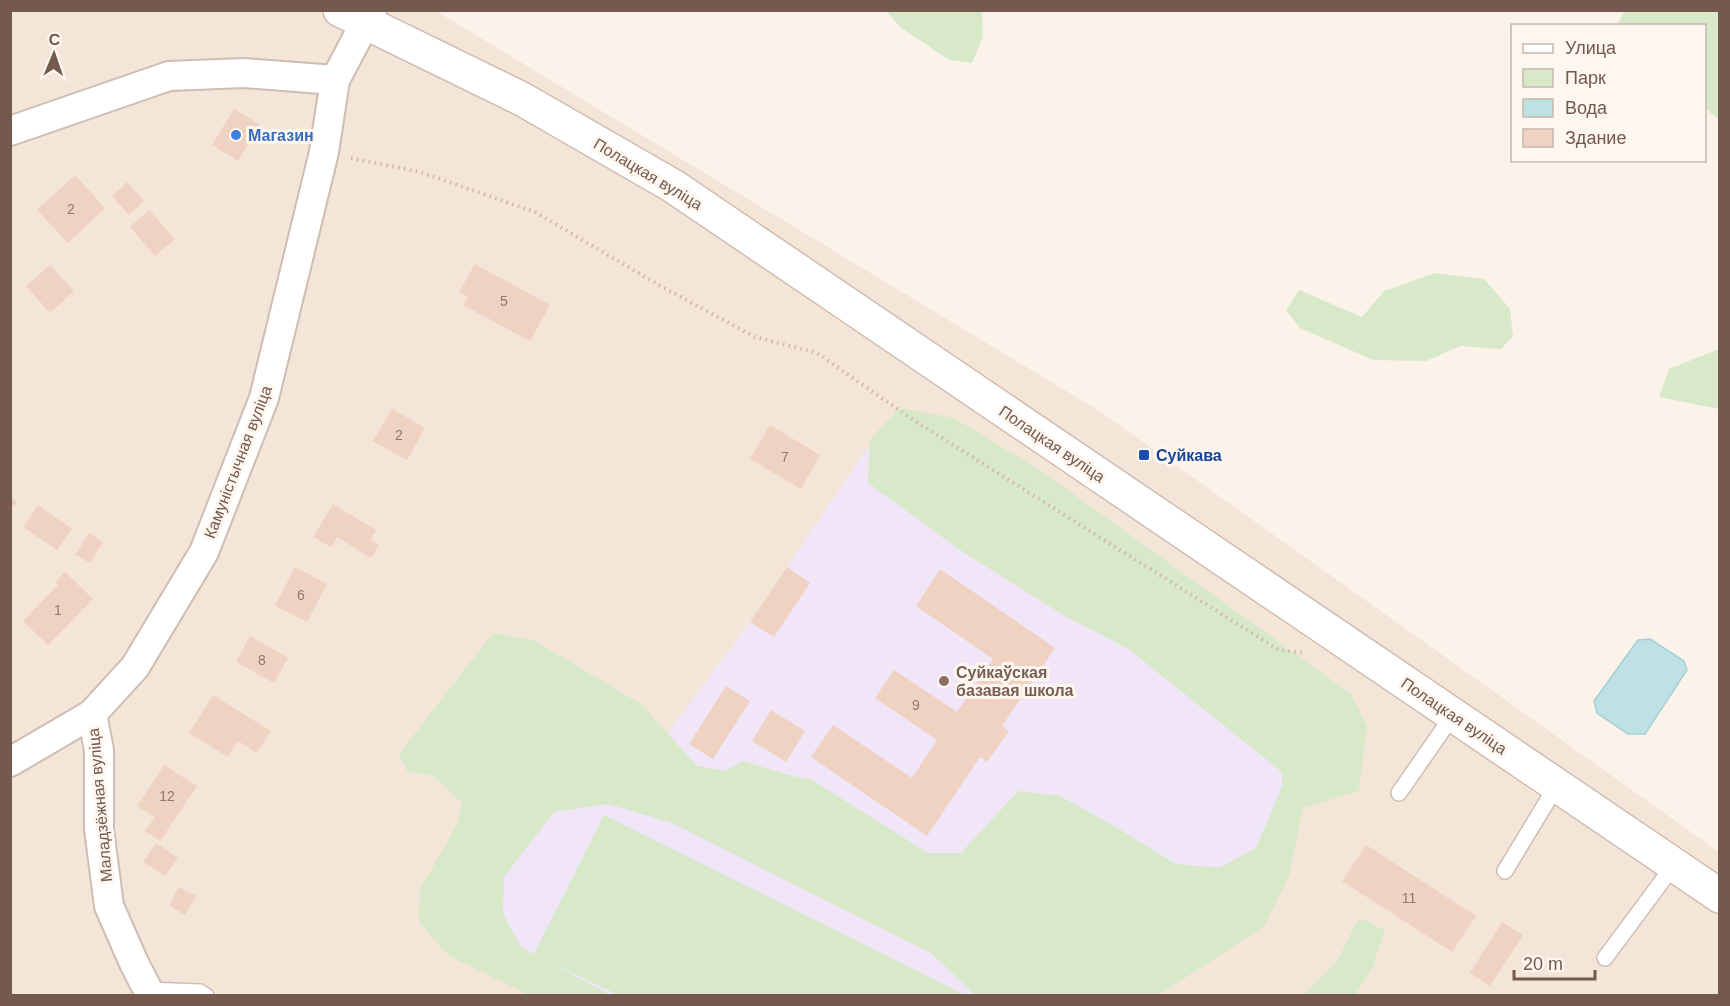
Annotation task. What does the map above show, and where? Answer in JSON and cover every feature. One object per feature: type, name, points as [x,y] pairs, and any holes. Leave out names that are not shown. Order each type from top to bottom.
[{"type":"main road","name":"Полацкая вуліца","points":[[359,14],[522,99],[673,186],[1719,896]]},
{"type":"street","name":"Камуністычная вуліца","points":[[10,762],[92,714],[135,667],[204,552],[264,398],[324,152],[335,80],[359,14]]},
{"type":"street","points":[[10,131],[169,76],[244,73],[335,80]]},
{"type":"street","name":"Маладзёжная вуліца","points":[[92,714],[99,750],[99,829],[110,906],[134,963],[150,993]]},
{"type":"lane","points":[[1399,792],[1453,715]]},
{"type":"lane","points":[[1505,871],[1557,785]]},
{"type":"lane","points":[[1605,958],[1674,865]]},
{"type":"lane","points":[[150,993],[200,992],[206,996]]},
{"type":"path","points":[[324,152],[420,172],[535,212],[657,284],[755,337],[817,353],[912,419],[1279,650],[1308,653]]},
{"type":"shaded area","points":[[10,11],[436,11],[1101,412],[1719,852],[1719,995],[11,995]]},
{"type":"shaded area","name":"Суйкаўская базавая школа","points":[[870,444],[1314,782],[1228,923],[1123,995],[556,995],[438,937],[550,740],[632,781],[750,622]]},
{"type":"green space","points":[[1625,10],[1719,11],[1719,120],[1706,109],[1706,24],[1618,24]]},
{"type":"green space","points":[[886,11],[982,11],[983,37],[972,63],[949,60],[900,27]]},
{"type":"green space","points":[[1435,273],[1484,279],[1510,309],[1513,336],[1501,349],[1461,346],[1426,361],[1373,360],[1300,328],[1286,310],[1299,290],[1362,317],[1384,291]]},
{"type":"green space","points":[[1719,349],[1719,409],[1659,397],[1669,369]]},
{"type":"green space","points":[[900,408],[954,418],[1044,473],[1351,694],[1367,726],[1359,791],[1303,808],[1289,876],[1264,926],[1159,995],[975,995],[931,953],[672,823],[608,804],[554,812],[504,877],[503,914],[521,947],[534,954],[604,815],[965,995],[618,995],[544,959],[610,995],[529,995],[449,956],[419,922],[420,889],[457,825],[462,803],[433,776],[407,771],[399,754],[493,633],[533,640],[641,704],[697,766],[725,771],[743,761],[812,780],[928,853],[961,853],[1018,791],[1060,796],[1176,864],[1219,868],[1256,848],[1282,787],[1282,772],[1127,648],[1068,618],[963,552],[868,483],[870,439]]},
{"type":"green space","points":[[1359,918],[1385,930],[1372,969],[1355,995],[1302,995],[1336,963]]},
{"type":"water","points":[[1650,639],[1684,661],[1687,670],[1645,734],[1628,734],[1597,713],[1594,701],[1638,640]]},
{"type":"building","name":"Магазин","points":[[234,109],[260,125],[238,161],[212,145]]},
{"type":"building","points":[[75,175],[105,208],[68,243],[37,210]]},
{"type":"building","points":[[127,182],[144,201],[129,215],[112,196]]},
{"type":"building","points":[[149,210],[175,239],[155,256],[130,227]]},
{"type":"building","points":[[475,264],[550,305],[530,341],[463,305],[468,297],[459,292]]},
{"type":"building","points":[[50,265],[74,291],[50,313],[26,286]]},
{"type":"building","points":[[392,409],[425,428],[407,460],[373,441]]},
{"type":"building","points":[[770,425],[820,455],[801,489],[750,459]]},
{"type":"building","points":[[10,495],[17,503],[10,508]]},
{"type":"building","points":[[333,504],[376,530],[370,540],[379,545],[371,558],[337,537],[331,547],[313,537]]},
{"type":"building","points":[[38,505],[72,529],[57,550],[23,527]]},
{"type":"building","points":[[89,533],[103,542],[90,563],[75,555]]},
{"type":"building","points":[[295,567],[327,584],[307,622],[275,606]]},
{"type":"building","points":[[787,567],[810,583],[774,637],[750,622]]},
{"type":"building","points":[[940,569],[1055,648],[1002,726],[1009,731],[987,762],[980,757],[927,836],[811,757],[833,725],[912,778],[937,740],[875,698],[894,670],[957,712],[993,659],[916,606]]},
{"type":"building","points":[[65,572],[93,599],[48,645],[23,621],[58,585],[55,582]]},
{"type":"building","points":[[250,636],[288,658],[274,683],[236,662]]},
{"type":"building","points":[[726,686],[750,701],[713,759],[689,744]]},
{"type":"building","points":[[213,695],[271,731],[257,753],[238,741],[228,757],[189,733]]},
{"type":"building","points":[[771,710],[805,731],[786,762],[752,741]]},
{"type":"building","points":[[164,765],[197,786],[160,841],[145,831],[155,817],[137,806]]},
{"type":"building","points":[[156,843],[178,858],[165,876],[143,862]]},
{"type":"building","points":[[1366,845],[1476,916],[1452,952],[1342,881]]},
{"type":"building","points":[[179,887],[196,896],[185,915],[169,905]]},
{"type":"building","points":[[1502,922],[1523,935],[1490,986],[1470,973]]},
{"type":"place","name":"Магазин","points":[[236,135]]},
{"type":"place","name":"Суйкава","points":[[1144,455]]},
{"type":"place","name":"Суйкаўская базавая школа","points":[[944,681]]}]
